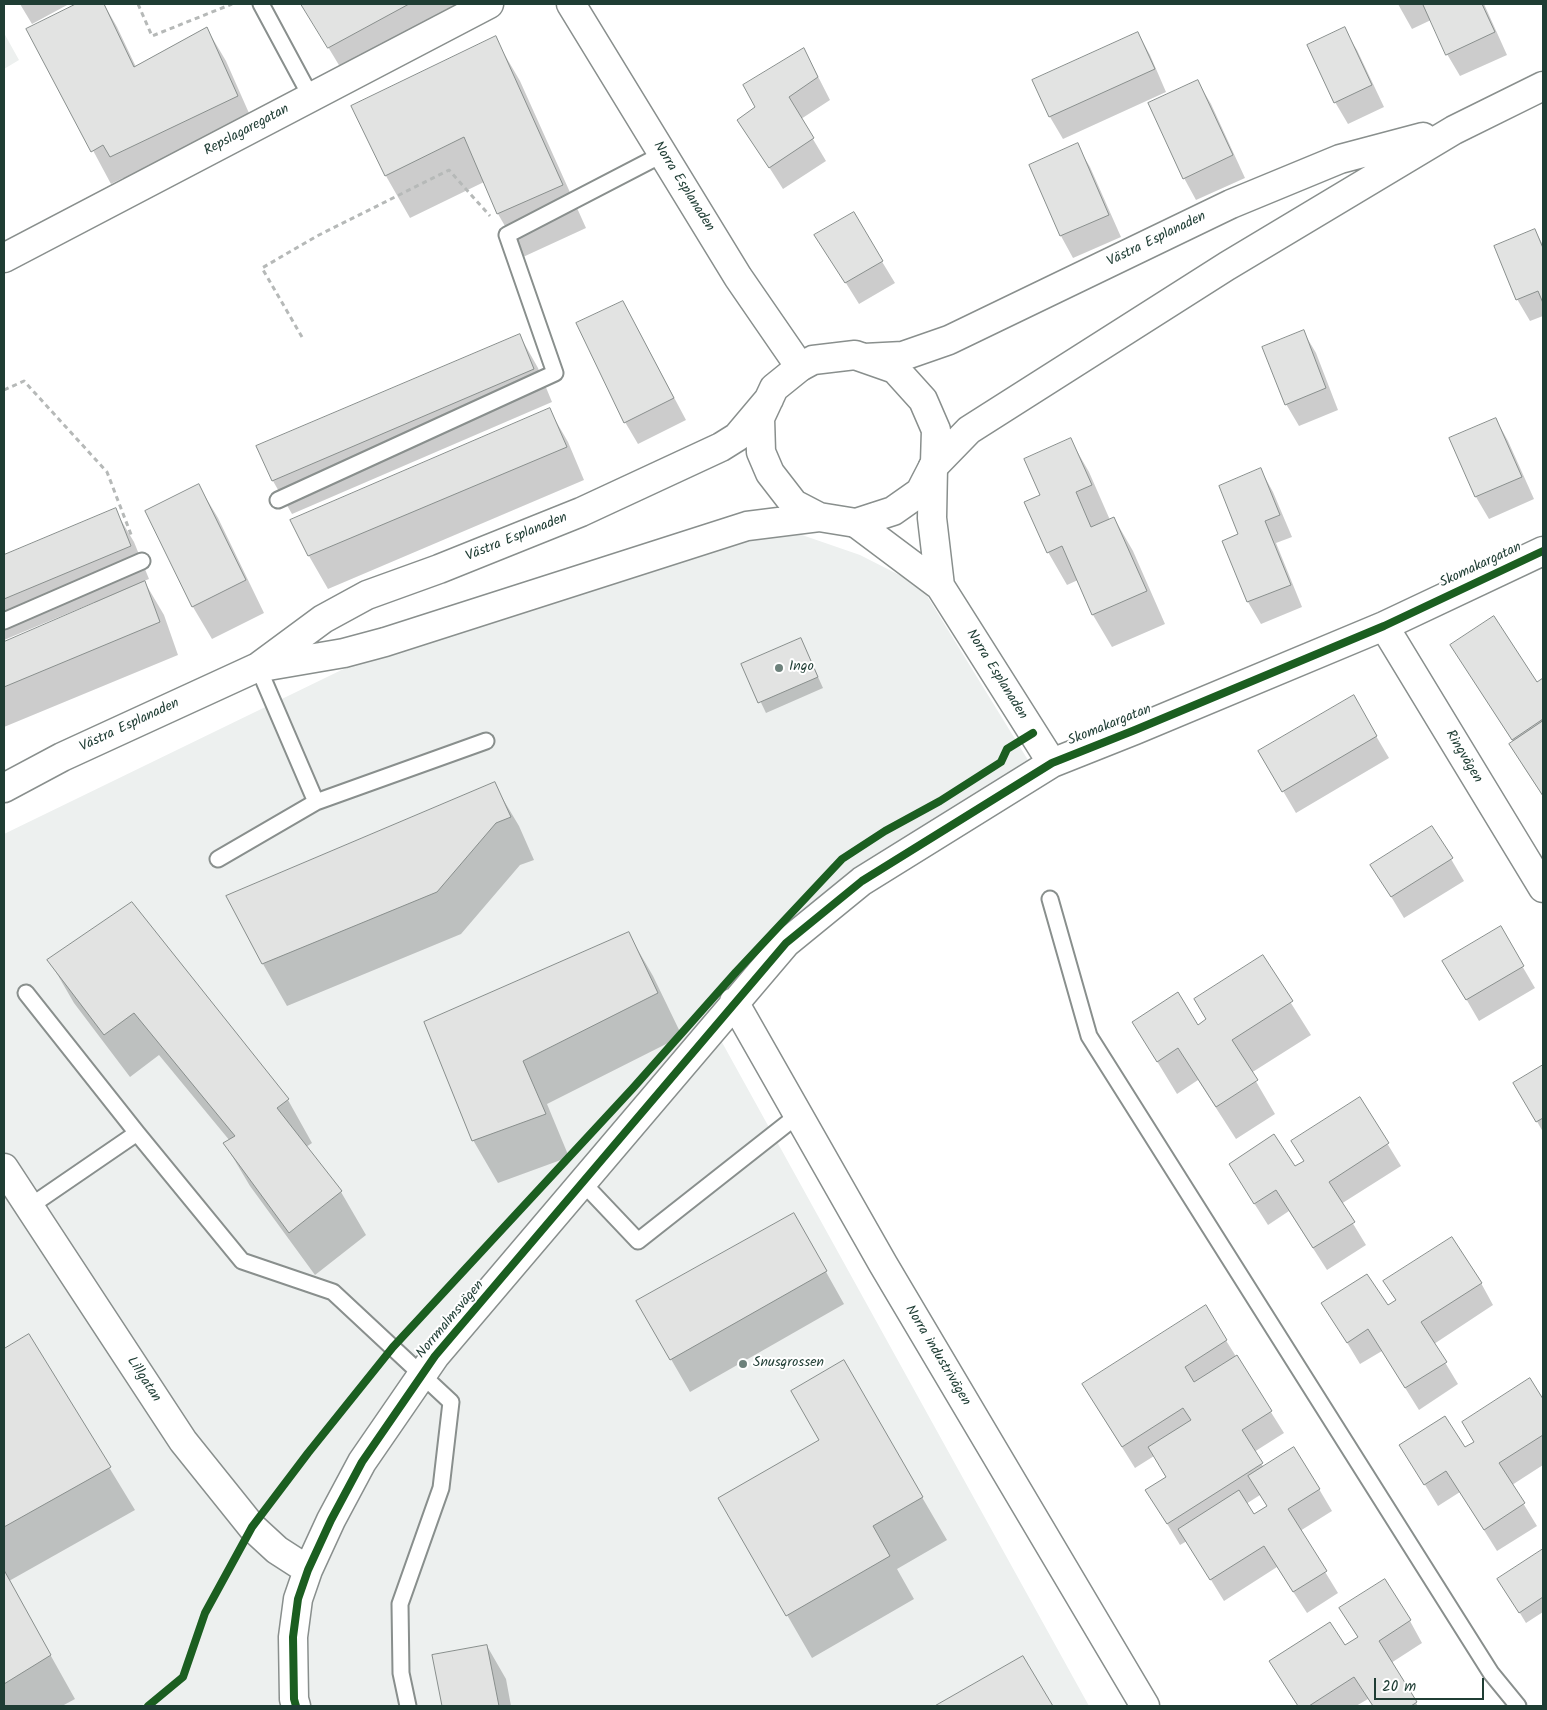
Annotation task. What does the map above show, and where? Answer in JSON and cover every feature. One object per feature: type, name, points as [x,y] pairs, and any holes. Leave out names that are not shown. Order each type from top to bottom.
[{"type":"street","name":"Repslagaregatan","points":[[4,258],[490,4]]},
{"type":"street","name":"Norra Esplanaden","points":[[571,4],[738,277],[800,367]]},
{"type":"street","name":"Västra Esplanaden","points":[[933,467],[969,430],[1227,266],[1454,130],[1543,86]]},
{"type":"street","name":"Västra Esplanaden","points":[[864,358],[902,356],[948,340],[1231,204],[1340,159],[1454,130]]},
{"type":"street","points":[[855,354],[864,358],[895,369],[923,400],[936,430],[935,463],[920,492],[893,511],[856,523],[819,518],[794,504],[770,473],[761,452],[760,418],[774,388],[800,367],[813,360],[855,354]]},
{"type":"street","name":"Västra Esplanaden","points":[[4,788],[62,758],[258,667],[323,619],[367,596],[581,512],[721,447],[737,437],[769,399]]},
{"type":"street","name":"Norra Esplanaden","points":[[933,467],[932,518],[940,586]]},
{"type":"street","name":"Västra Esplanaden","points":[[258,667],[344,653],[385,642],[747,526],[819,518]]},
{"type":"street","name":"Norra Esplanaden","points":[[856,523],[940,586],[1052,763]]},
{"type":"street","name":"Skomakargatan","points":[[734,1002],[786,943],[862,881],[1052,763],[1384,626],[1543,551]]},
{"type":"street","name":"Ringvägen","points":[[1384,626],[1543,888]]},
{"type":"street","name":"Norra industrivägen","points":[[734,1002],[883,1264],[1146,1706]]},
{"type":"street","name":"Norrmalmsvägen","points":[[296,1706],[294,1699],[293,1637],[298,1599],[308,1570],[331,1520],[362,1462],[435,1356],[723,1018],[734,1002]]},
{"type":"street","name":"Lillgatan","points":[[4,1168],[183,1441],[252,1527],[277,1550],[308,1570]]},
{"type":"lane","points":[[262,4],[311,97]]},
{"type":"lane","points":[[278,500],[555,373],[507,235],[663,154]]},
{"type":"lane","points":[[4,621],[142,561]]},
{"type":"lane","points":[[258,667],[316,802]]},
{"type":"lane","points":[[218,860],[316,802],[486,741]]},
{"type":"lane","points":[[1050,899],[1089,1036],[1485,1664],[1518,1706]]},
{"type":"lane","points":[[26,993],[137,1134],[242,1261],[333,1292],[451,1402],[441,1488],[400,1604],[401,1673],[408,1706]]},
{"type":"lane","points":[[583,1182],[638,1241],[798,1115]]},
{"type":"lane","points":[[29,1207],[137,1134]]},
{"type":"path","points":[[138,4],[152,36],[232,4]]},
{"type":"path","points":[[302,338],[262,268],[317,236],[449,170],[507,235]]},
{"type":"path","points":[[4,390],[24,380],[107,472],[142,561]]},
{"type":"shaded area","points":[[4,33],[19,60],[4,69]]},
{"type":"shaded area","points":[[776,526],[860,555],[921,586],[1031,765],[708,1017],[1089,1706],[4,1706],[4,834],[432,626]]},
{"type":"building","points":[[76,4],[104,4],[134,67],[207,27],[238,96],[110,157],[103,145],[91,152],[26,29]]},
{"type":"building","points":[[301,4],[409,4],[328,48]]},
{"type":"building","points":[[1423,4],[1482,4],[1495,32],[1446,55]]},
{"type":"building","points":[[1345,27],[1372,85],[1334,103],[1307,45]]},
{"type":"building","points":[[1138,32],[1155,69],[1049,117],[1032,80]]},
{"type":"building","points":[[496,36],[563,185],[497,214],[464,137],[385,176],[351,106]]},
{"type":"building","points":[[804,48],[818,77],[789,97],[814,138],[769,168],[737,120],[755,107],[743,85]]},
{"type":"building","points":[[1198,80],[1233,155],[1183,179],[1148,103]]},
{"type":"building","points":[[1078,143],[1109,215],[1060,236],[1029,165]]},
{"type":"building","points":[[854,212],[883,261],[845,283],[814,235]]},
{"type":"building","points":[[1535,229],[1543,248],[1543,303],[1538,291],[1516,300],[1494,246]]},
{"type":"building","points":[[623,301],[674,398],[624,423],[576,323]]},
{"type":"building","points":[[1304,330],[1326,388],[1285,405],[1262,347]]},
{"type":"building","points":[[520,334],[534,369],[272,481],[256,446]]},
{"type":"building","points":[[550,408],[567,447],[308,556],[290,520]]},
{"type":"building","points":[[1496,418],[1522,477],[1475,497],[1449,438]]},
{"type":"building","points":[[1071,438],[1092,485],[1076,492],[1091,527],[1114,517],[1147,591],[1092,615],[1062,546],[1047,553],[1024,502],[1040,495],[1024,459]]},
{"type":"building","points":[[1261,468],[1280,515],[1265,521],[1291,585],[1247,602],[1222,541],[1238,534],[1219,486]]},
{"type":"building","points":[[199,484],[246,580],[192,607],[145,511]]},
{"type":"building","points":[[116,508],[131,546],[4,599],[4,555]]},
{"type":"building","points":[[145,581],[160,622],[4,687],[4,642]]},
{"type":"building","points":[[1494,616],[1537,682],[1543,678],[1543,719],[1512,740],[1450,645]]},
{"type":"building","points":[[801,638],[818,677],[758,703],[741,664]]},
{"type":"building","points":[[1354,695],[1377,736],[1282,792],[1258,751]]},
{"type":"building","points":[[1543,721],[1543,796],[1509,744]]},
{"type":"building","points":[[495,782],[511,817],[496,823],[437,892],[262,964],[226,896]]},
{"type":"building","points":[[1432,826],[1453,858],[1391,897],[1370,865]]},
{"type":"building","points":[[132,902],[289,1099],[277,1108],[342,1191],[289,1233],[223,1143],[235,1136],[134,1013],[104,1035],[47,960]]},
{"type":"building","points":[[1501,926],[1524,966],[1466,1000],[1442,961]]},
{"type":"building","points":[[629,932],[658,993],[523,1061],[546,1114],[472,1141],[424,1022]]},
{"type":"building","points":[[1263,955],[1293,1001],[1232,1040],[1258,1080],[1216,1107],[1178,1048],[1157,1062],[1132,1022],[1178,992],[1198,1025],[1206,1019],[1194,999]]},
{"type":"building","points":[[1543,1065],[1543,1118],[1536,1122],[1513,1083]]},
{"type":"building","points":[[1360,1097],[1389,1143],[1329,1182],[1355,1222],[1313,1248],[1276,1190],[1254,1204],[1229,1164],[1274,1134],[1295,1166],[1304,1161],[1291,1141]]},
{"type":"building","points":[[794,1213],[827,1271],[670,1360],[636,1301]]},
{"type":"building","points":[[1452,1237],[1482,1283],[1421,1322],[1447,1362],[1405,1388],[1368,1329],[1347,1343],[1321,1303],[1367,1274],[1388,1305],[1396,1300],[1383,1281]]},
{"type":"building","points":[[1206,1305],[1227,1340],[1185,1367],[1194,1382],[1237,1355],[1272,1411],[1242,1430],[1263,1463],[1167,1524],[1145,1490],[1166,1477],[1148,1447],[1191,1420],[1183,1408],[1122,1447],[1082,1384]]},
{"type":"building","points":[[29,1334],[111,1467],[4,1527],[4,1349]]},
{"type":"building","points":[[844,1360],[923,1497],[873,1526],[890,1556],[786,1616],[718,1498],[819,1440],[791,1391]]},
{"type":"building","points":[[1530,1378],[1543,1399],[1543,1435],[1499,1463],[1525,1503],[1484,1530],[1446,1471],[1424,1485],[1399,1445],[1445,1416],[1465,1447],[1474,1442],[1462,1422]]},
{"type":"building","points":[[1294,1447],[1320,1489],[1288,1509],[1327,1571],[1293,1592],[1264,1546],[1210,1580],[1178,1529],[1239,1490],[1254,1514],[1267,1506],[1248,1476]]},
{"type":"building","points":[[1543,1549],[1543,1597],[1519,1613],[1497,1579]]},
{"type":"building","points":[[4,1570],[51,1655],[4,1684]]},
{"type":"building","points":[[1385,1579],[1411,1620],[1379,1641],[1417,1702],[1411,1706],[1373,1706],[1354,1677],[1309,1706],[1298,1706],[1269,1661],[1330,1622],[1345,1645],[1358,1637],[1339,1608]]},
{"type":"building","points":[[487,1645],[499,1706],[442,1706],[432,1655]]},
{"type":"building","points":[[1023,1656],[1053,1706],[935,1706]]},
{"type":"cycle path","points":[[296,1706],[294,1699],[293,1637],[298,1599],[308,1570],[331,1520],[362,1462],[435,1356],[786,943],[862,881],[1052,763],[1384,626],[1543,551]]},
{"type":"cycle path","points":[[148,1706],[183,1677],[205,1613],[252,1527],[308,1453],[393,1347],[842,859],[885,831],[940,801],[1001,762],[1007,749],[1033,733]]},
{"type":"place","name":"Ingo","points":[[779,668]]},
{"type":"place","name":"Snusgrossen","points":[[743,1364]]}]
